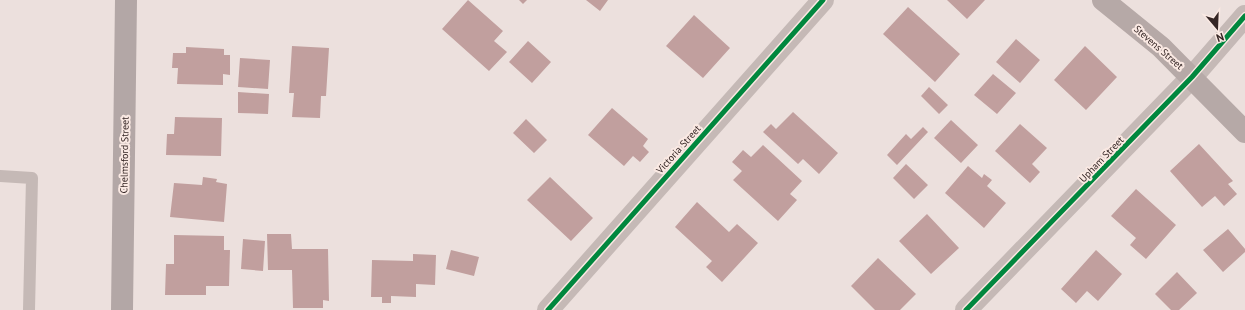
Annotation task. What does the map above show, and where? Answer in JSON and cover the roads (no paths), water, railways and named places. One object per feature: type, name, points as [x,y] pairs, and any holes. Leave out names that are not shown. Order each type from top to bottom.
[{"type":"main road","name":"Chelmsford Street","points":[[122,310],[126,0]]},
{"type":"main road","name":"Stevens Street","points":[[1103,0],[1161,47],[1245,132]]},
{"type":"street","name":"Victoria Street","points":[[548,310],[823,0]]},
{"type":"street","name":"Upham Street","points":[[966,310],[1192,77],[1245,16]]},
{"type":"lane","points":[[0,176],[32,178],[29,310]]}]
